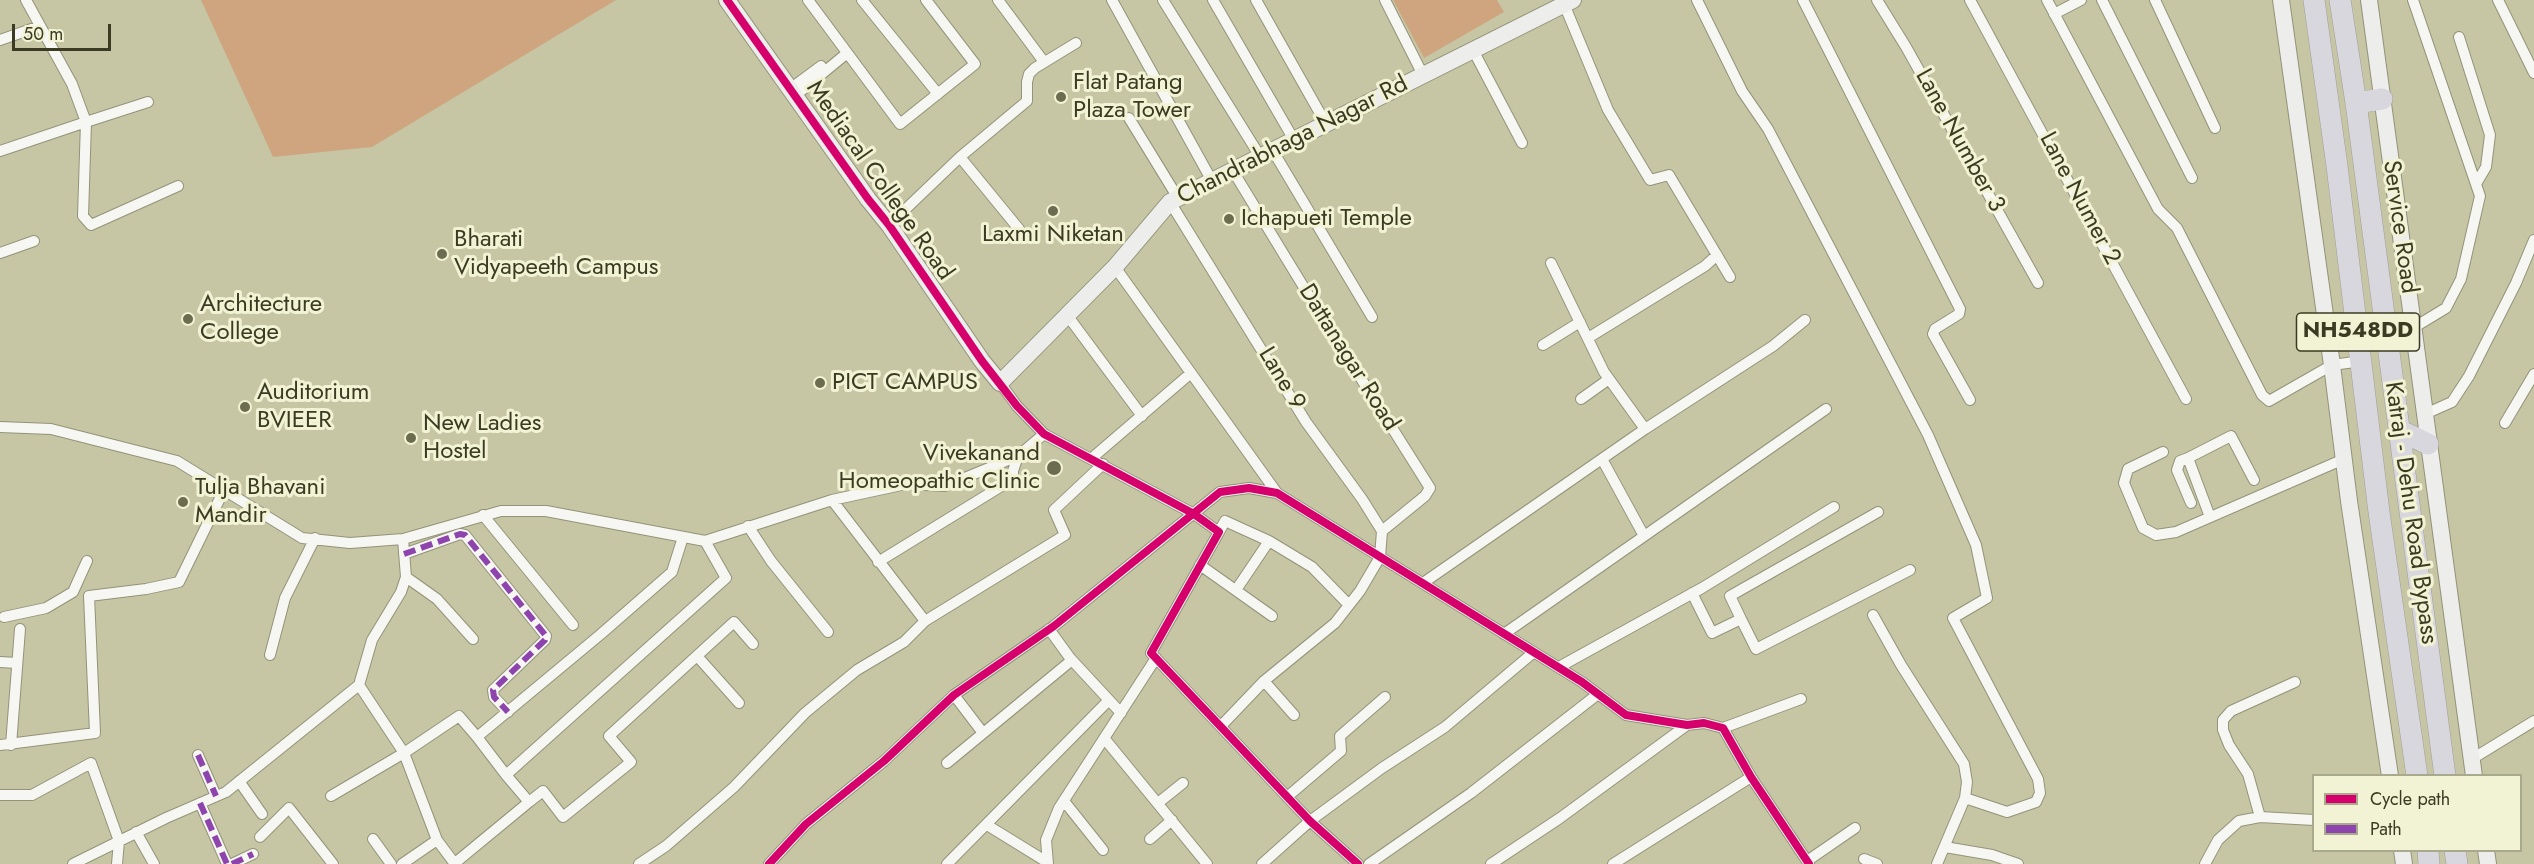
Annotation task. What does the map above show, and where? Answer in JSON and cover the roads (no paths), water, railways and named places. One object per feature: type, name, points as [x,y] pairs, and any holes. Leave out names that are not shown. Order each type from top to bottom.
[{"type":"highway","name":"Katraj - Dehu Road Bypass","points":[[2314,0],[2362,361],[2379,512],[2417,774]]},
{"type":"highway","name":"Katraj - Dehu Road Bypass","points":[[2340,0],[2356,103],[2445,774]]},
{"type":"highway","points":[[2356,103],[2382,99]]},
{"type":"highway","points":[[2399,430],[2428,444]]},
{"type":"street","points":[[26,0],[72,84],[86,122],[83,216],[92,225],[178,186]]},
{"type":"street","name":"Mediacal College Road","points":[[727,0],[868,199],[889,225],[982,361],[1000,383]]},
{"type":"street","points":[[808,0],[900,124],[975,64],[926,0]]},
{"type":"street","points":[[862,0],[938,94]]},
{"type":"street","points":[[998,0],[1044,62]]},
{"type":"street","points":[[1112,0],[1212,181]]},
{"type":"street","points":[[1162,0],[1267,154],[1371,317]]},
{"type":"street","points":[[1213,0],[1294,140]]},
{"type":"street","points":[[1256,0],[1326,124]]},
{"type":"street","points":[[1385,0],[1423,75]]},
{"type":"street","points":[[1696,0],[1742,91],[1768,129],[1928,435],[1976,545],[1987,598],[1953,618],[2038,778],[2040,793],[2036,802],[2007,812],[1965,798]]},
{"type":"street","points":[[1803,0],[1960,309],[1959,314],[1935,329],[1933,334],[1970,400]]},
{"type":"street","name":"Lane Number 3","points":[[1877,0],[1906,47],[2038,284]]},
{"type":"street","name":"Lane Numer 2","points":[[1970,0],[2186,399]]},
{"type":"street","points":[[2047,0],[2158,209],[2177,228],[2262,395],[2269,401],[2332,365],[2362,361]]},
{"type":"street","points":[[2054,14],[2081,0]]},
{"type":"street","points":[[2102,0],[2192,178]]},
{"type":"street","points":[[2155,0],[2215,128]]},
{"type":"street","points":[[2282,0],[2344,459],[2390,774]]},
{"type":"street","name":"Service Road","points":[[2369,0],[2473,767]]},
{"type":"street","points":[[2413,0],[2480,196],[2461,279],[2446,308],[2413,328]]},
{"type":"street","points":[[2498,0],[2529,58],[2534,73]]},
{"type":"street","points":[[1566,1],[1608,110],[1650,180],[1669,175],[1730,277]]},
{"type":"street","name":"Chandrabhaga Nagar Rd","points":[[1000,383],[1115,267],[1174,200],[1566,1]]},
{"type":"street","points":[[0,40],[40,26]]},
{"type":"street","points":[[2459,37],[2490,135],[2486,167],[2476,184]]},
{"type":"street","points":[[889,225],[960,157],[1027,101],[1025,93],[1029,74],[1076,43]]},
{"type":"street","points":[[1473,50],[1522,143]]},
{"type":"street","points":[[793,92],[844,51]]},
{"type":"street","points":[[0,151],[148,102]]},
{"type":"street","name":"Lane 9","points":[[1129,118],[1174,200],[1306,422],[1362,499],[1382,531]]},
{"type":"street","points":[[960,157],[1019,229]]},
{"type":"street","name":"Dattanagar Road","points":[[1233,171],[1430,488],[1425,496],[1382,531]]},
{"type":"street","points":[[2425,414],[2452,402],[2469,376],[2516,283],[2534,240]]},
{"type":"street","points":[[0,253],[34,241]]},
{"type":"street","points":[[1587,338],[1706,266],[1717,255]]},
{"type":"street","points":[[1551,263],[1609,379],[1645,429]]},
{"type":"street","points":[[1115,267],[1277,493],[1559,667],[1626,715],[1687,725],[1704,723],[1723,728],[1801,699]]},
{"type":"street","points":[[1067,315],[1142,416]]},
{"type":"street","points":[[1423,583],[1645,429],[1773,346],[1804,320]]},
{"type":"street","points":[[1543,345],[1580,322]]},
{"type":"street","points":[[1092,458],[1191,373]]},
{"type":"street","points":[[2505,423],[2534,374]]},
{"type":"street","points":[[1581,399],[1609,379]]},
{"type":"street","points":[[1000,383],[1017,406],[1044,434],[1194,514],[1219,531]]},
{"type":"street","points":[[1504,634],[1826,409]]},
{"type":"street","points":[[0,427],[51,429],[177,461],[302,538],[350,543],[403,539],[501,511],[546,511],[705,542],[832,500],[906,484],[945,486],[1018,456],[1044,434]]},
{"type":"street","points":[[2191,503],[2177,470],[2180,461],[2231,436],[2254,480]]},
{"type":"street","points":[[2163,452],[2128,469],[2124,483],[2143,528],[2156,535],[2176,532],[2344,459]]},
{"type":"street","points":[[878,562],[1013,479],[1018,456]]},
{"type":"street","points":[[2188,458],[2210,517]]},
{"type":"street","points":[[1602,459],[1644,536]]},
{"type":"street","points":[[639,864],[666,846],[734,787],[804,713],[857,670],[904,642],[925,621],[1065,535],[1054,510],[1103,464]]},
{"type":"street","points":[[769,864],[806,825],[884,761],[954,695],[1049,629],[1220,492],[1249,488],[1277,493]]},
{"type":"street","points":[[20,629],[13,703],[5,745],[95,733],[89,596],[146,589],[179,582],[224,490]]},
{"type":"street","points":[[832,500],[925,621]]},
{"type":"street","points":[[1559,667],[1692,593],[1834,507]]},
{"type":"street","points":[[1878,512],[1730,596],[1756,649],[1910,570]]},
{"type":"street","points":[[483,515],[573,625]]},
{"type":"street","points":[[1349,605],[1312,567],[1269,541],[1225,521],[1175,606],[1151,653],[1310,822],[1358,864]]},
{"type":"street","points":[[748,526],[771,561],[828,632]]},
{"type":"street","points":[[1221,726],[1264,681],[1335,623],[1380,558],[1382,531]]},
{"type":"street","points":[[404,554],[460,534],[465,535],[546,636],[545,640],[493,690],[494,697],[508,712]]},
{"type":"street","points":[[477,737],[672,572],[683,537]]},
{"type":"street","points":[[270,655],[285,598],[315,538]]},
{"type":"street","points":[[73,864],[136,832],[216,796],[239,781],[358,685],[372,640],[401,592],[406,577],[403,539]]},
{"type":"street","points":[[1236,591],[1269,541]]},
{"type":"street","points":[[506,775],[726,578],[705,542]]},
{"type":"street","points":[[4,617],[46,608],[73,592],[87,561]]},
{"type":"street","points":[[1200,565],[1272,616]]},
{"type":"street","points":[[406,577],[437,599],[473,639]]},
{"type":"street","points":[[1692,593],[1712,633],[1741,619]]},
{"type":"street","points":[[1873,615],[1901,665],[1964,764],[1967,782],[1965,798],[1938,864]]},
{"type":"street","points":[[358,685],[404,753],[437,840],[455,864],[543,791],[563,817],[631,762],[609,736],[734,622],[753,645]]},
{"type":"street","points":[[1049,629],[1072,660],[1121,713]]},
{"type":"street","points":[[1262,864],[1310,822],[1382,768],[1445,727],[1534,652]]},
{"type":"street","points":[[697,656],[739,703]]},
{"type":"street","points":[[1047,863],[1046,840],[1064,801],[1156,658]]},
{"type":"street","points":[[946,763],[1072,660]]},
{"type":"street","points":[[0,662],[17,663]]},
{"type":"street","points":[[1264,681],[1294,715]]},
{"type":"street","points":[[2260,817],[2248,774],[2229,745],[2223,730],[2223,720],[2231,711],[2295,682]]},
{"type":"street","points":[[1369,864],[1471,793],[1598,694]]},
{"type":"street","points":[[954,695],[983,733]]},
{"type":"street","points":[[1287,796],[1341,752],[1340,736],[1385,697]]},
{"type":"street","points":[[947,864],[1109,700]]},
{"type":"street","points":[[0,703],[13,703]]},
{"type":"street","points":[[331,796],[404,753],[459,716],[529,801]]},
{"type":"street","points":[[2473,767],[2534,721]]},
{"type":"street","points":[[1491,864],[1560,818],[1687,725]]},
{"type":"street","points":[[1723,728],[1751,777],[1808,862],[1855,828]]},
{"type":"street","points":[[1104,738],[1207,864]]},
{"type":"street","points":[[198,754],[216,796]]},
{"type":"street","points":[[0,795],[32,795],[91,763],[119,841],[117,864]]},
{"type":"street","points":[[1613,864],[1751,777]]},
{"type":"street","points":[[239,781],[262,814]]},
{"type":"street","points":[[1158,803],[1183,783]]},
{"type":"street","points":[[1064,801],[1103,850]]},
{"type":"street","points":[[200,803],[227,864]]},
{"type":"street","points":[[260,837],[289,808],[333,864]]},
{"type":"street","points":[[2205,864],[2218,840],[2239,821],[2260,817],[2312,820]]},
{"type":"street","points":[[1150,839],[1172,820]]},
{"type":"street","points":[[987,825],[1047,863]]},
{"type":"street","points":[[136,832],[154,864]]},
{"type":"street","points":[[373,838],[391,864]]},
{"type":"street","points":[[402,864],[437,840]]},
{"type":"street","points":[[1945,847],[1992,855],[2018,864]]},
{"type":"street","points":[[232,864],[253,854]]},
{"type":"street","points":[[1864,859],[1877,864]]},
{"type":"place","name":"Flat Patang Plaza Tower","points":[[1061,97]]},
{"type":"place","name":"Laxmi Niketan","points":[[1053,211]]},
{"type":"place","name":"Ichapueti Temple","points":[[1229,219]]},
{"type":"place","name":"Bharati Vidyapeeth Campus","points":[[442,254]]},
{"type":"place","name":"Architecture College","points":[[188,319]]},
{"type":"place","name":"PICT CAMPUS","points":[[820,383]]},
{"type":"place","name":"Auditorium BVIEER","points":[[245,407]]},
{"type":"place","name":"New Ladies Hostel","points":[[411,438]]},
{"type":"place","name":"Vivekanand Homeopathic Clinic","points":[[1054,468]]},
{"type":"place","name":"Tulja Bhavani Mandir","points":[[183,502]]}]
